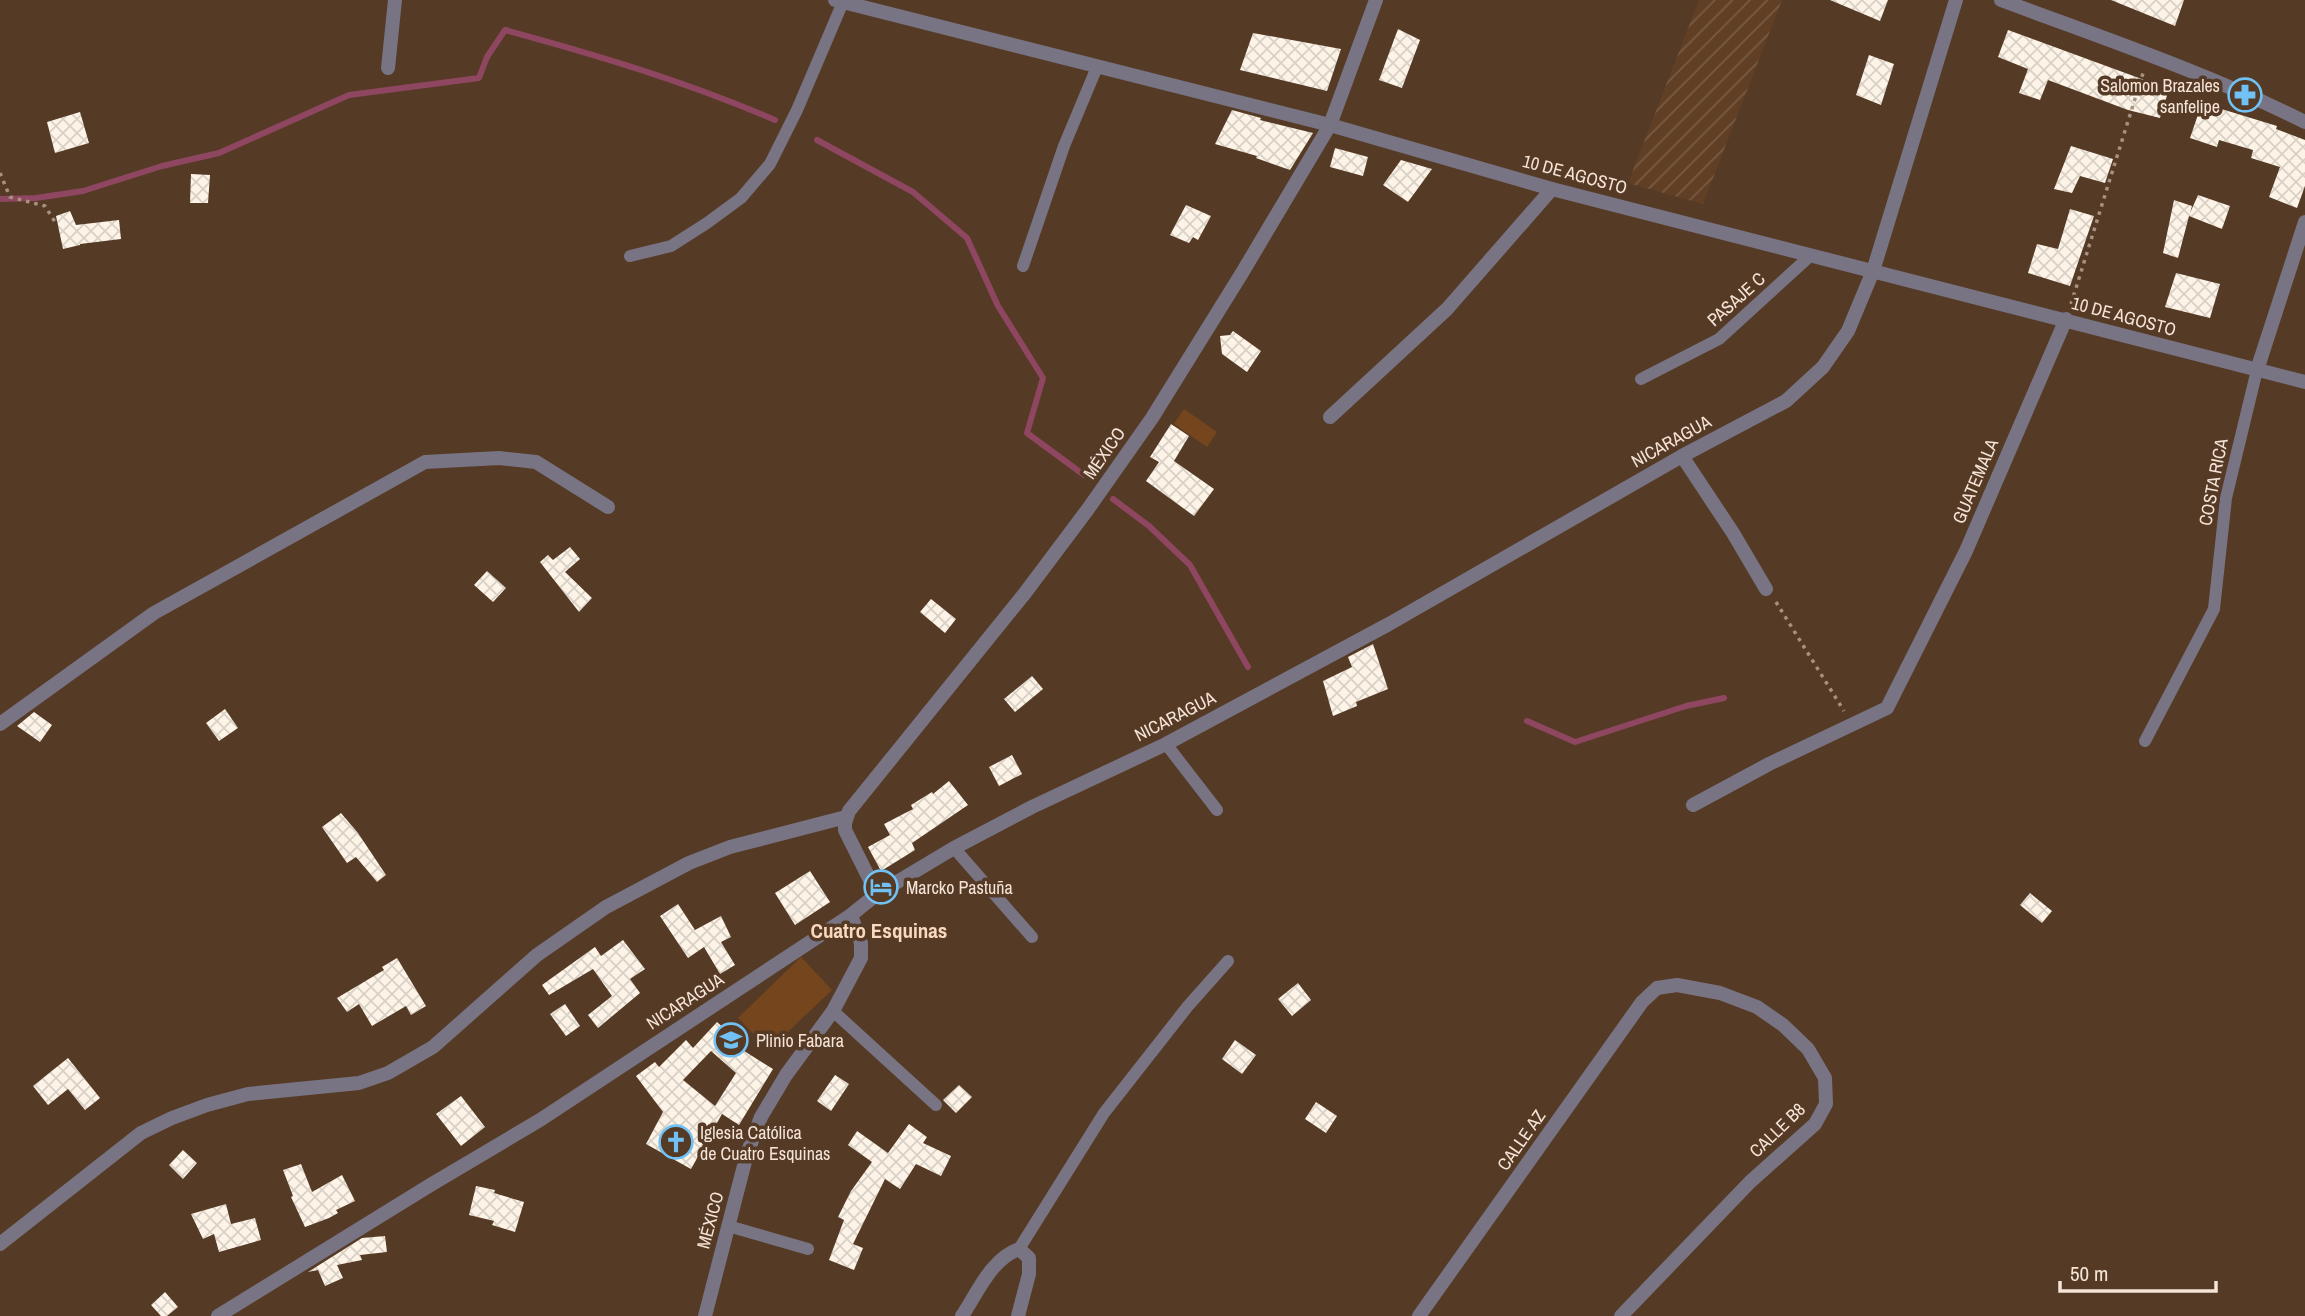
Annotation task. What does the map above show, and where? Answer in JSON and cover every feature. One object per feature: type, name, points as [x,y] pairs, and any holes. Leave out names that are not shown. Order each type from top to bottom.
[{"type":"street","points":[[388,68],[394,0]]},
{"type":"street","name":"MÉXICO","points":[[846,817],[1025,593],[1152,418],[1330,125],[1376,0]]},
{"type":"street","name":"NICARAGUA","points":[[218,1316],[540,1120],[850,915],[877,894],[954,848],[1032,807],[1166,744],[1389,624],[1682,456],[1786,401],[1823,367],[1848,331],[1873,271],[1956,0]]},
{"type":"street","points":[[2001,0],[2149,55],[2305,122]]},
{"type":"street","name":"10 DE AGOSTO","points":[[839,1],[1330,125],[1552,189],[2305,382]]},
{"type":"street","points":[[1329,417],[1447,309],[1552,189]]},
{"type":"street","name":"COSTA RICA","points":[[2257,370],[2305,222]]},
{"type":"street","name":"GUATEMALA","points":[[1693,806],[1769,764],[1887,708],[1966,551],[2066,320]]},
{"type":"street","points":[[1682,456],[1766,589]]},
{"type":"street","points":[[0,724],[154,613],[425,461],[499,458],[536,462],[608,507]]},
{"type":"street","points":[[0,1244],[141,1133],[172,1118],[248,1094],[359,1083],[388,1073],[433,1046],[537,955],[606,907],[689,863],[730,847],[846,817],[845,830],[877,894]]},
{"type":"street","name":"MÉXICO","points":[[705,1316],[747,1154],[761,1117],[786,1075],[833,1011],[861,958],[861,943],[850,915]]},
{"type":"street","name":"CALLE B8","points":[[1621,1316],[1750,1182],[1815,1124],[1826,1104],[1825,1078],[1808,1049],[1783,1025],[1757,1007],[1720,993],[1677,985],[1657,988]]},
{"type":"street","name":"CALLE AZ","points":[[1419,1316],[1642,1002],[1657,988]]},
{"type":"street","points":[[962,1316],[994,1265],[1019,1249],[1029,1258],[1030,1274],[1018,1316]]},
{"type":"lane","points":[[630,256],[671,246],[707,223],[741,198],[771,164],[797,110],[839,1]]},
{"type":"lane","points":[[1024,266],[1064,146],[1097,67]]},
{"type":"lane","name":"PASAJE C","points":[[1641,379],[1719,339],[1810,256]]},
{"type":"lane","name":"COSTA RICA","points":[[2145,741],[2214,609],[2226,498],[2257,370]]},
{"type":"lane","points":[[1166,744],[1217,810]]},
{"type":"lane","points":[[954,848],[1032,937]]},
{"type":"lane","points":[[1019,1249],[1104,1113],[1188,1006],[1228,961]]},
{"type":"lane","points":[[833,1011],[936,1105]]},
{"type":"lane","points":[[728,1226],[808,1248]]},
{"type":"path","points":[[2066,320],[2149,55]]},
{"type":"path","points":[[0,173],[10,197],[45,205],[55,222]]},
{"type":"path","points":[[1784,612],[1853,726]]},
{"type":"shaded area","points":[[1699,0],[1782,0],[1703,204],[1628,183]]},
{"type":"shaded area","points":[[1184,409],[1217,432],[1207,447],[1174,424]]},
{"type":"shaded area","points":[[801,957],[832,990],[769,1050],[738,1018]]},
{"type":"building","points":[[1830,0],[1888,0],[1880,21]]},
{"type":"building","points":[[2111,0],[2184,0],[2175,26]]},
{"type":"building","points":[[1398,29],[1420,40],[1402,88],[1379,80]]},
{"type":"building","points":[[2008,30],[2169,89],[2160,118],[2128,110],[2048,80],[2040,100],[2019,93],[2028,69],[1998,57]]},
{"type":"building","points":[[1253,33],[1341,49],[1327,91],[1240,70]]},
{"type":"building","points":[[1869,55],[1894,64],[1881,105],[1856,95]]},
{"type":"building","points":[[2202,103],[2277,126],[2276,129],[2305,140],[2305,186],[2297,208],[2269,197],[2280,167],[2251,158],[2253,150],[2219,140],[2217,147],[2190,138]]},
{"type":"building","points":[[1232,110],[1313,133],[1290,170],[1256,158],[1257,156],[1215,144]]},
{"type":"building","points":[[80,112],[89,143],[55,153],[47,122]]},
{"type":"building","points":[[2071,146],[2113,159],[2105,183],[2080,176],[2072,193],[2054,189]]},
{"type":"building","points":[[1335,148],[1368,157],[1363,176],[1330,167]]},
{"type":"building","points":[[1401,160],[1432,169],[1408,202],[1383,185]]},
{"type":"building","points":[[191,174],[210,175],[208,203],[190,203]]},
{"type":"building","points":[[2198,195],[2230,206],[2222,229],[2189,216],[2178,258],[2163,253],[2174,200],[2192,206],[2190,213]]},
{"type":"building","points":[[1186,205],[1211,216],[1198,240],[1193,237],[1189,243],[1170,235]]},
{"type":"building","points":[[2070,209],[2094,216],[2070,286],[2028,273],[2037,244],[2058,249]]},
{"type":"building","points":[[70,211],[76,225],[119,220],[121,239],[63,249],[56,216]]},
{"type":"building","points":[[2176,273],[2220,284],[2210,318],[2165,307]]},
{"type":"building","points":[[1233,331],[1261,351],[1247,372],[1222,354],[1220,336],[1230,335]]},
{"type":"building","points":[[1171,424],[1189,436],[1174,461],[1214,489],[1194,516],[1146,481],[1159,462],[1150,457]]},
{"type":"building","points":[[570,547],[580,559],[565,572],[592,598],[579,612],[540,562],[548,555],[553,560]]},
{"type":"building","points":[[487,571],[506,588],[493,602],[474,585]]},
{"type":"building","points":[[931,599],[956,619],[945,633],[920,612]]},
{"type":"building","points":[[1373,644],[1388,689],[1356,702],[1357,706],[1333,716],[1323,681],[1352,667],[1348,657]]},
{"type":"building","points":[[1032,676],[1043,689],[1015,712],[1004,699]]},
{"type":"building","points":[[225,709],[238,728],[219,741],[206,723]]},
{"type":"building","points":[[34,712],[52,725],[40,742],[17,726]]},
{"type":"building","points":[[1012,755],[1022,774],[999,786],[989,767]]},
{"type":"building","points":[[949,781],[968,805],[912,843],[915,850],[881,871],[868,847],[890,835],[884,824],[913,809],[911,805],[932,792],[933,794]]},
{"type":"building","points":[[341,813],[386,875],[377,882],[356,857],[347,863],[322,827]]},
{"type":"building","points":[[810,871],[830,902],[795,925],[775,893]]},
{"type":"building","points":[[2030,893],[2052,911],[2042,923],[2020,905]]},
{"type":"building","points":[[678,904],[695,930],[721,916],[731,937],[721,942],[735,965],[720,974],[704,947],[688,958],[660,916]]},
{"type":"building","points":[[623,940],[645,969],[630,979],[640,993],[598,1028],[588,1015],[612,996],[593,969],[549,995],[542,985],[595,947],[601,956]]},
{"type":"building","points":[[397,958],[426,1006],[411,1015],[406,1006],[372,1026],[359,1004],[347,1012],[337,998],[384,970],[382,967]]},
{"type":"building","points":[[1298,983],[1311,1000],[1292,1016],[1278,999]]},
{"type":"building","points":[[565,1004],[580,1026],[566,1036],[550,1014]]},
{"type":"building","points":[[717,1022],[743,1046],[741,1049],[773,1069],[739,1125],[722,1114],[691,1169],[646,1144],[663,1112],[636,1076],[655,1062],[659,1067],[686,1040],[693,1048]],"holes":[[[711,1051],[736,1073],[715,1106],[683,1080]]]},
{"type":"building","points":[[1235,1040],[1256,1055],[1242,1074],[1222,1059]]},
{"type":"building","points":[[68,1058],[100,1098],[85,1110],[68,1089],[48,1105],[33,1086]]},
{"type":"building","points":[[835,1075],[849,1084],[831,1111],[817,1101]]},
{"type":"building","points":[[959,1085],[972,1097],[956,1113],[943,1100]]},
{"type":"building","points":[[461,1096],[485,1127],[461,1146],[436,1114]]},
{"type":"building","points":[[1316,1102],[1337,1116],[1326,1133],[1305,1119]]},
{"type":"building","points":[[909,1124],[927,1137],[923,1143],[951,1156],[941,1176],[916,1164],[900,1189],[885,1179],[853,1244],[863,1248],[854,1270],[829,1260],[844,1220],[838,1217],[851,1191],[872,1162],[848,1145],[857,1131],[888,1153]]},
{"type":"building","points":[[183,1150],[197,1163],[183,1179],[169,1165]]},
{"type":"building","points":[[301,1164],[312,1192],[342,1175],[355,1201],[336,1210],[338,1213],[329,1218],[305,1227],[291,1197],[293,1196],[283,1170]]},
{"type":"building","points":[[476,1186],[495,1190],[494,1193],[524,1202],[515,1232],[492,1225],[494,1221],[469,1215]]},
{"type":"building","points":[[226,1204],[231,1224],[255,1218],[261,1240],[219,1252],[214,1234],[203,1239],[191,1214]]},
{"type":"building","points":[[385,1236],[387,1252],[360,1255],[362,1260],[337,1265],[343,1278],[325,1286],[318,1270],[308,1272],[362,1238]]},
{"type":"building","points":[[165,1292],[178,1307],[167,1316],[161,1316],[151,1305]]},
{"type":"waterway","points":[[0,199],[36,198],[83,191],[162,166],[219,153],[349,95],[479,78],[487,57],[505,30],[642,70],[775,120]]},
{"type":"waterway","points":[[817,140],[913,192],[967,238],[998,306],[1043,378],[1027,433],[1084,475]]},
{"type":"waterway","points":[[1113,499],[1149,526],[1190,565],[1248,667]]},
{"type":"waterway","points":[[1527,721],[1575,742],[1686,706],[1724,698]]},
{"type":"place","name":"Salomon Brazales sanfelipe","points":[[2245,95]]},
{"type":"place","name":"Marcko Pastuña","points":[[881,887]]},
{"type":"place","name":"Plinio Fabara","points":[[731,1040]]},
{"type":"place","name":"Iglesia Católica de Cuatro Esquinas","points":[[676,1142]]},
{"type":"district","name":"Cuatro Esquinas","points":[[879,930]]}]
